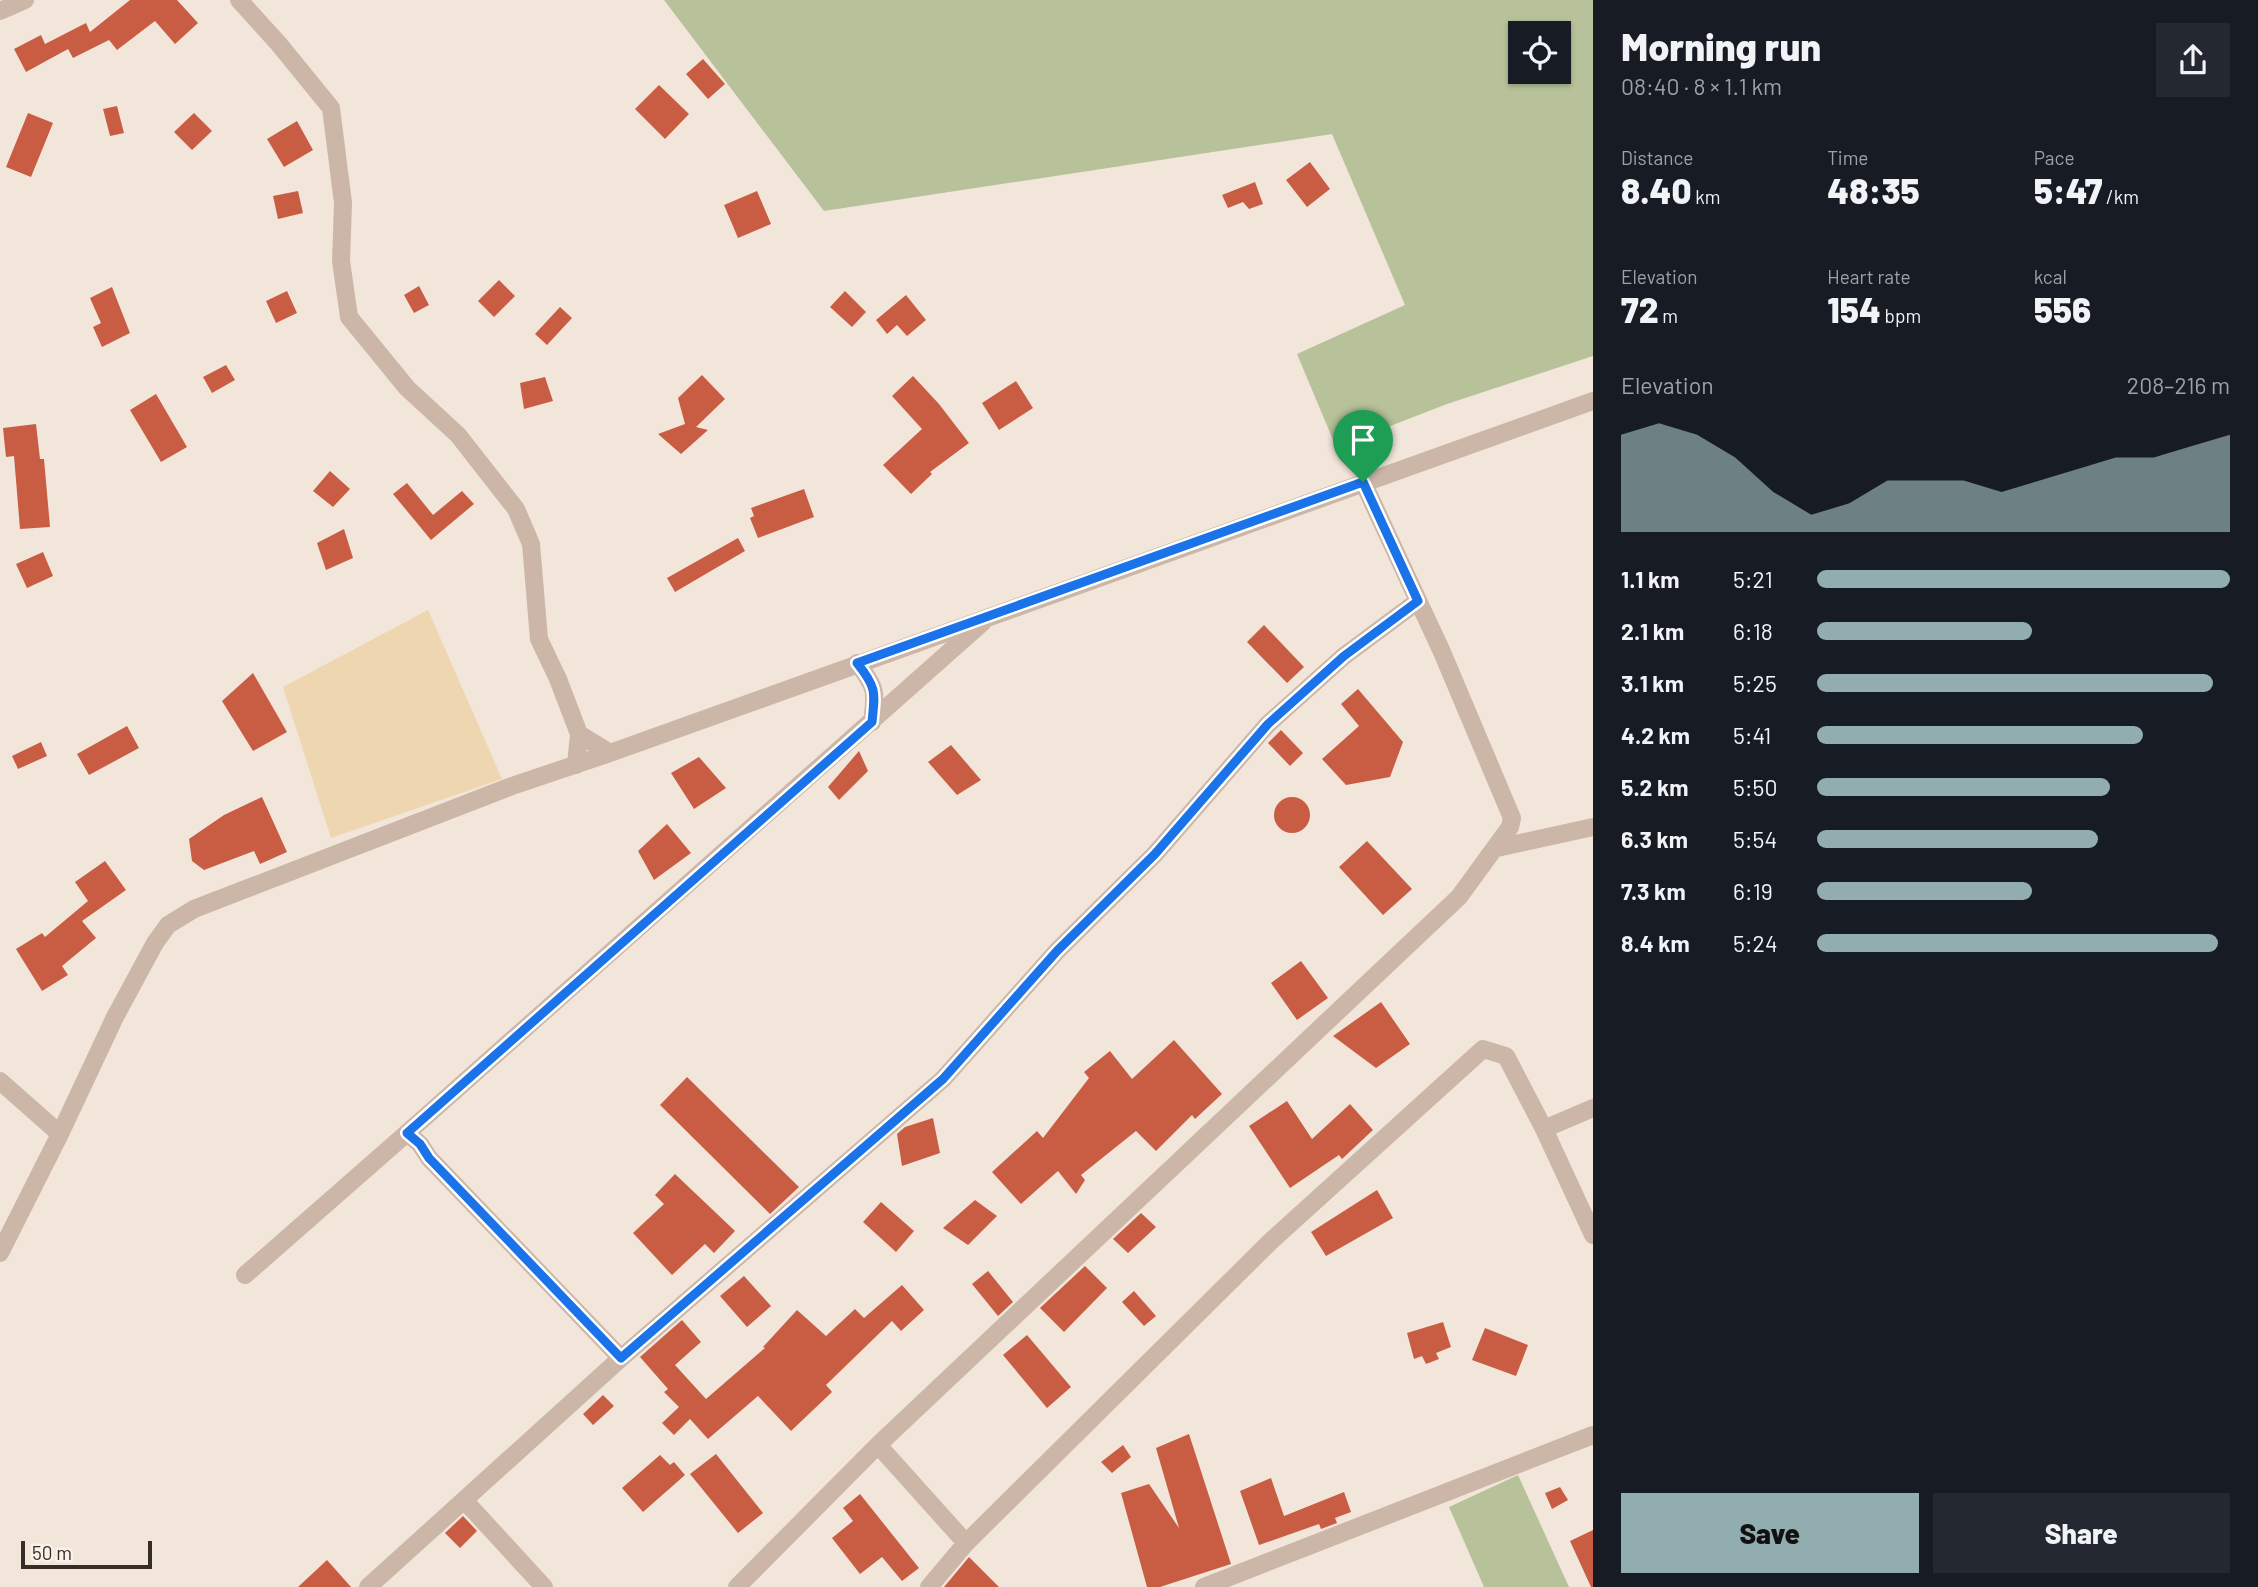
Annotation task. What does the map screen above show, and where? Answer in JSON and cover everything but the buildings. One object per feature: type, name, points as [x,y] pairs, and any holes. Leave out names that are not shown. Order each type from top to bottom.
[{"type":"street","points":[[0,11],[25,0]]},
{"type":"street","points":[[239,0],[331,108],[343,203],[341,261],[349,317],[407,388],[458,435],[516,509],[531,544],[539,639],[579,734],[576,765]]},
{"type":"street","points":[[0,1253],[115,1017],[155,943],[168,925],[194,909],[512,786],[1593,401]]},
{"type":"street","points":[[737,1587],[878,1445],[1459,897],[1510,828],[1511,818],[1418,601],[1363,482]]},
{"type":"street","points":[[368,1587],[621,1358],[943,1079],[1057,951],[1155,854],[1268,724],[1344,656],[1418,601]]},
{"type":"street","points":[[245,1275],[990,615]]},
{"type":"street","points":[[857,663],[869,677],[875,693],[872,722]]},
{"type":"street","points":[[579,734],[610,753]]},
{"type":"street","points":[[1497,848],[1593,827]]},
{"type":"street","points":[[929,1587],[966,1543],[1271,1241],[1483,1049],[1506,1056],[1544,1129],[1593,1235]]},
{"type":"street","points":[[0,1081],[60,1134]]},
{"type":"street","points":[[1544,1129],[1593,1108]]},
{"type":"street","points":[[407,1133],[621,1358]]},
{"type":"street","points":[[1204,1587],[1593,1435]]},
{"type":"street","points":[[878,1445],[966,1543]]},
{"type":"street","points":[[464,1500],[544,1587]]},
{"type":"green space","points":[[664,0],[1593,0],[1593,356],[1447,404],[1336,447],[1297,354],[1405,305],[1332,134],[824,211]]},
{"type":"green space","points":[[1518,1475],[1569,1587],[1484,1587],[1449,1507]]},
{"type":"sand","points":[[428,610],[502,779],[331,838],[283,687]]},
{"type":"route","points":[[1363,482],[1418,601],[1344,656],[1268,724],[1155,854],[1057,951],[943,1079],[621,1358],[407,1133],[872,722],[875,693],[869,677],[857,663],[1363,482]]}]
